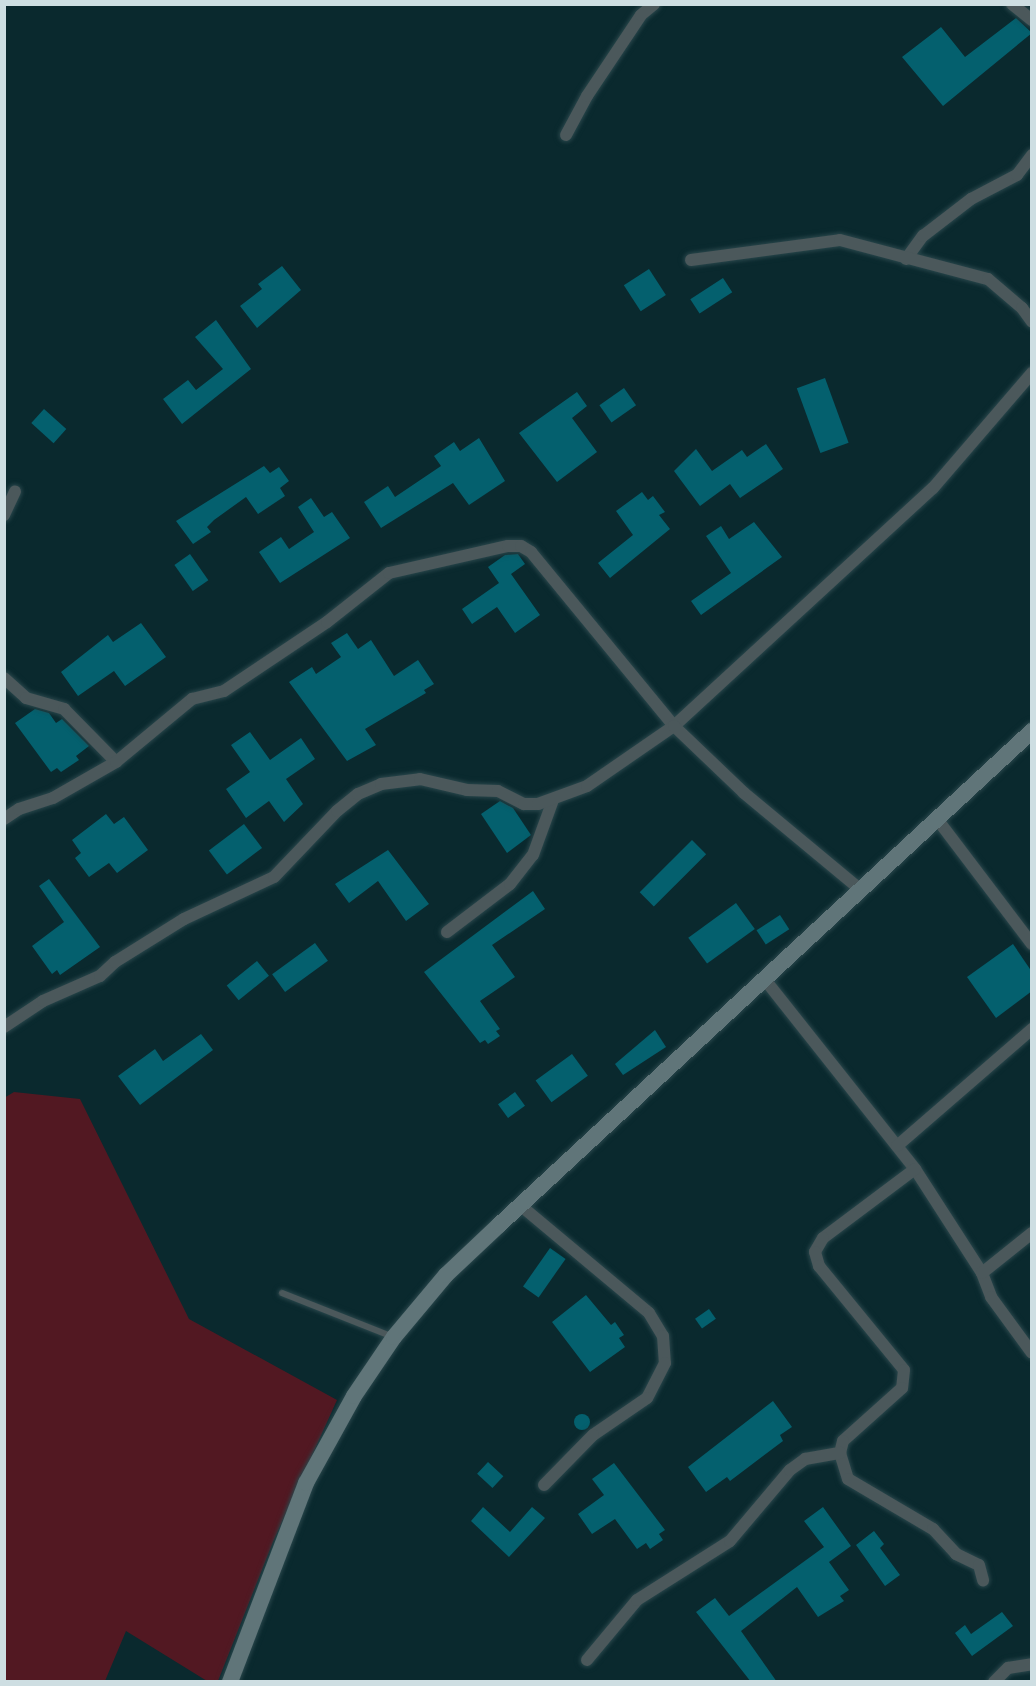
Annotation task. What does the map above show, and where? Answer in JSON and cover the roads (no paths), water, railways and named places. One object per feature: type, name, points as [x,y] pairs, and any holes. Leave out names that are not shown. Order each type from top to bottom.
[{"type":"main road","points":[[230,1682],[306,1484],[354,1396],[394,1337],[446,1275],[766,981],[1032,731]]},
{"type":"street","points":[[566,135],[587,96],[641,15],[654,4]]},
{"type":"street","points":[[1012,4],[1032,20]]},
{"type":"street","points":[[906,259],[923,236],[971,199],[1017,175],[1032,155]]},
{"type":"street","points":[[691,260],[840,240],[988,279],[1022,308],[1032,322]]},
{"type":"street","points":[[4,1028],[44,1001],[100,976],[115,962],[184,919],[274,877],[330,817],[358,794],[381,784],[420,779],[467,790],[498,791],[524,804],[553,800],[587,786],[674,726],[933,488],[1032,374]]},
{"type":"street","points":[[4,515],[15,491]]},
{"type":"street","points":[[4,819],[19,809],[53,798],[116,762],[192,699],[224,691],[327,622],[389,573],[508,546],[521,546],[531,552],[674,726],[744,793],[861,890]]},
{"type":"street","points":[[4,678],[26,698],[64,709],[116,762]]},
{"type":"street","points":[[447,932],[510,884],[533,855],[553,800]]},
{"type":"street","points":[[937,819],[1032,944]]},
{"type":"street","points":[[766,981],[915,1169],[982,1273],[991,1297],[1032,1353]]},
{"type":"street","points":[[897,1146],[1032,1029]]},
{"type":"street","points":[[915,1169],[823,1238],[815,1252],[819,1266],[904,1370],[902,1388],[843,1441],[840,1453],[848,1479],[933,1529],[956,1554],[980,1565],[983,1580]]},
{"type":"street","points":[[520,1205],[649,1313],[663,1336],[665,1364],[647,1398],[593,1435],[544,1485]]},
{"type":"street","points":[[982,1273],[1032,1233]]},
{"type":"street","points":[[587,1660],[637,1600],[730,1541],[790,1470],[805,1459],[840,1453]]},
{"type":"street","points":[[994,1682],[1008,1668],[1032,1664]]},
{"type":"lane","points":[[282,1293],[394,1337]]}]
